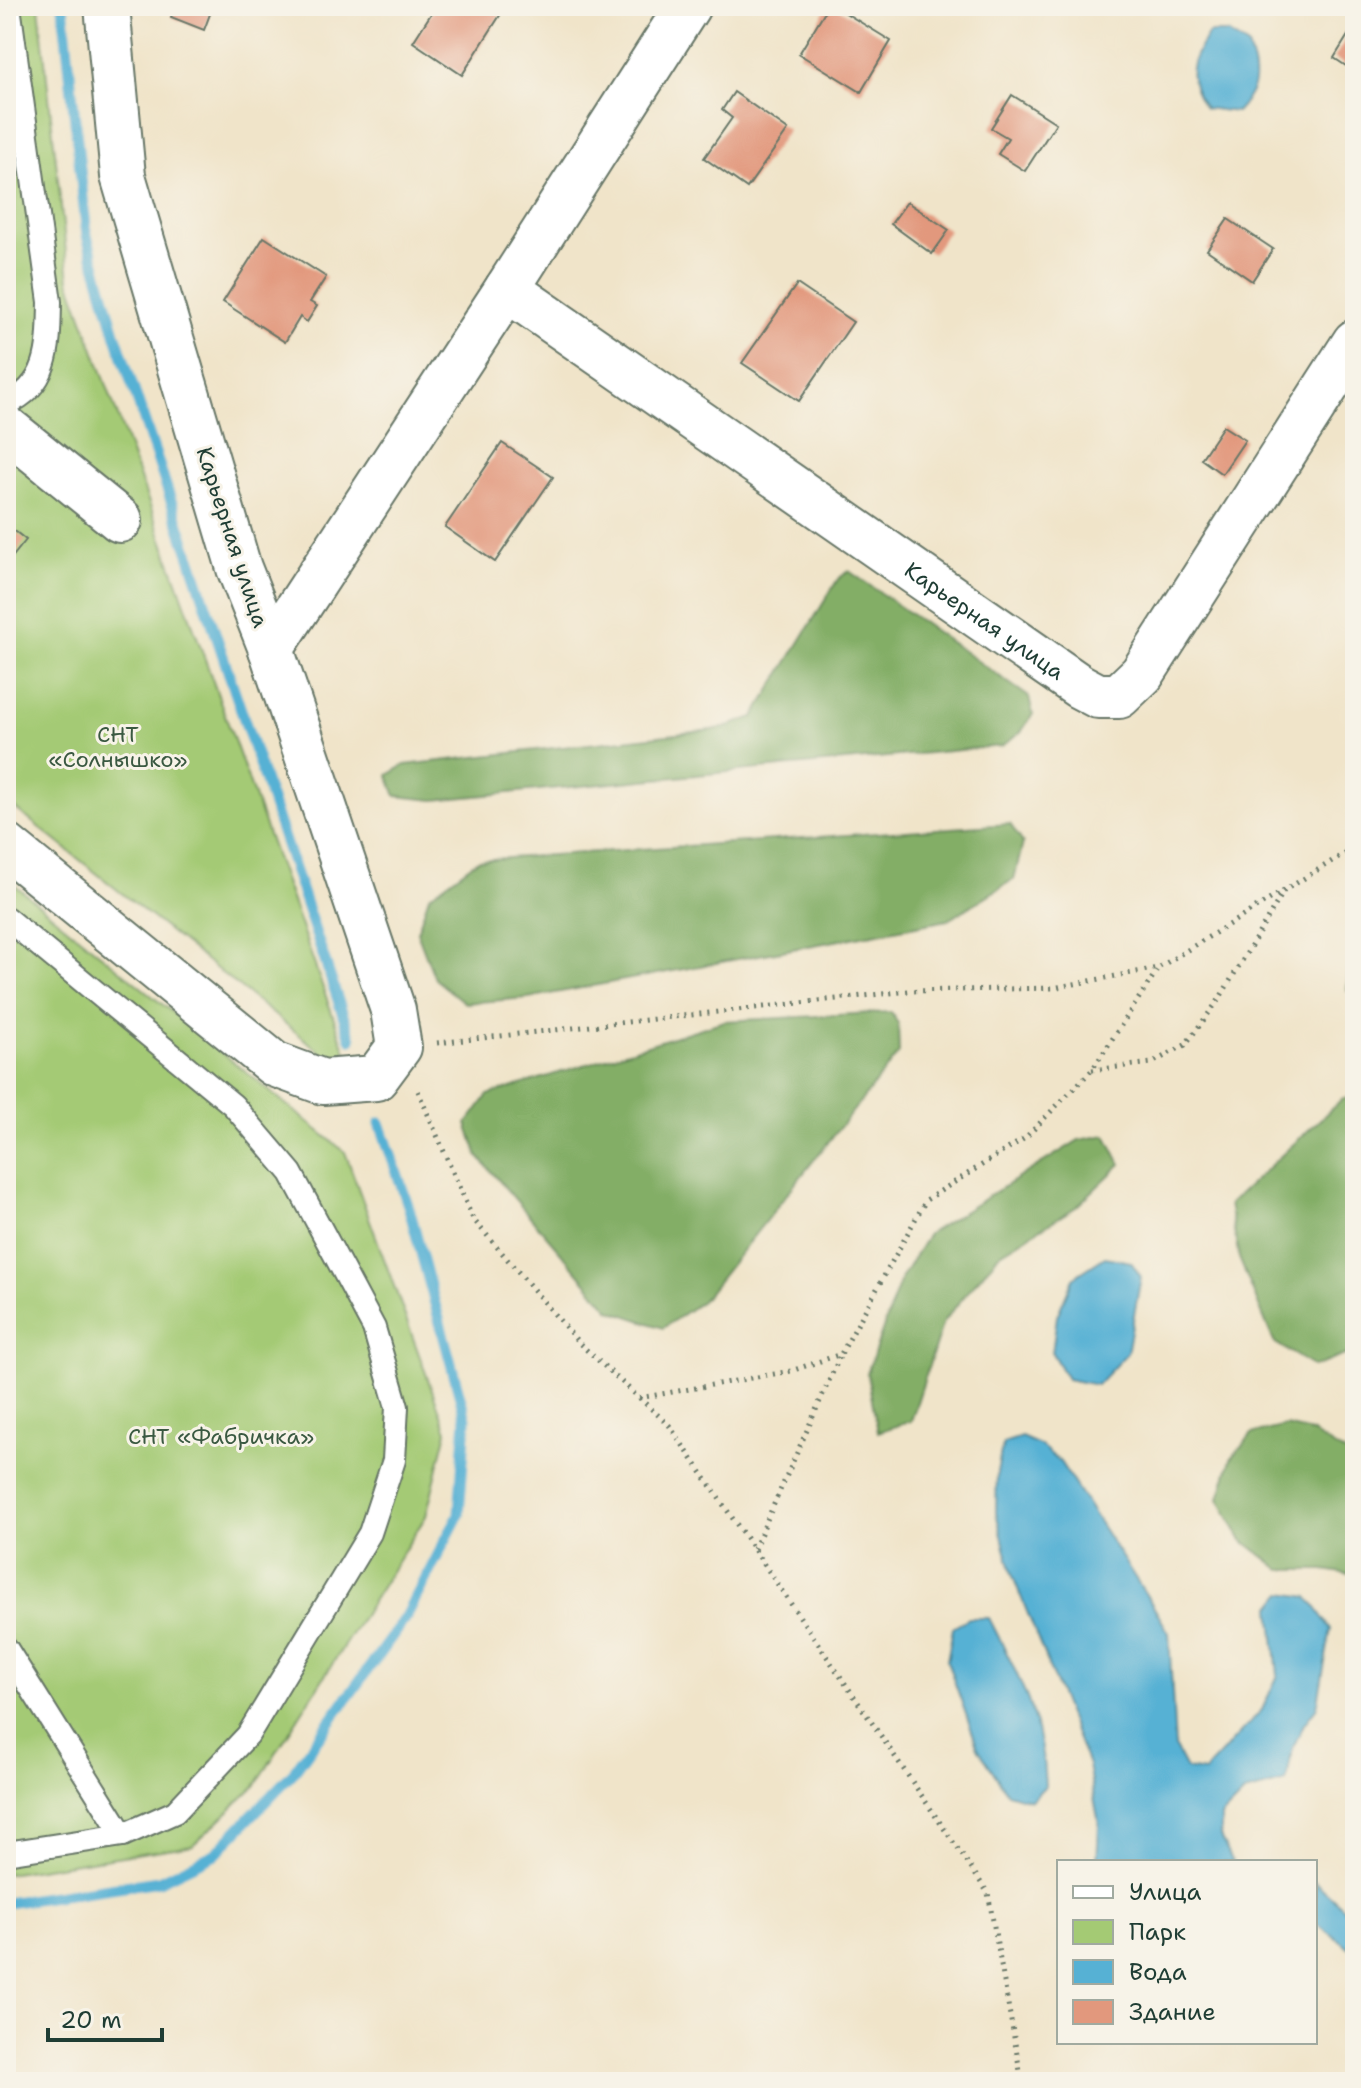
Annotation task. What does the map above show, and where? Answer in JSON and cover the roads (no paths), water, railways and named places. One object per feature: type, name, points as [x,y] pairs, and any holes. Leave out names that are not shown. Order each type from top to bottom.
[{"type":"street","name":"Карьерная улица","points":[[107,6],[123,176],[239,568],[271,649]]},
{"type":"street","name":"Карьерная улица","points":[[271,649],[688,6]]},
{"type":"street","name":"Карьерная улица","points":[[507,289],[1079,686],[1098,696],[1119,696],[1142,674],[1355,342]]},
{"type":"street","points":[[6,428],[120,520]]},
{"type":"street","points":[[6,846],[274,1064],[323,1082],[376,1078],[399,1047],[393,1010],[271,649]]},
{"type":"lane","points":[[6,404],[38,380],[49,350],[50,302],[9,6]]},
{"type":"lane","points":[[6,918],[233,1105],[291,1173],[374,1328],[397,1407],[394,1460],[370,1533],[248,1735],[175,1812],[123,1835],[6,1853]]},
{"type":"lane","points":[[6,1648],[123,1835]]},
{"type":"water","points":[[1209,33],[1227,33],[1248,46],[1254,82],[1249,96],[1236,112],[1205,108],[1194,87],[1193,62]]},
{"type":"water","points":[[1105,1257],[1131,1262],[1141,1277],[1127,1353],[1097,1385],[1067,1379],[1052,1353],[1057,1316],[1073,1278]]},
{"type":"water","points":[[1021,1437],[1040,1445],[1060,1462],[1169,1633],[1175,1748],[1186,1769],[1204,1772],[1262,1710],[1278,1675],[1271,1608],[1283,1593],[1308,1597],[1331,1629],[1317,1707],[1304,1724],[1293,1747],[1286,1782],[1245,1793],[1221,1817],[1221,1839],[1232,1860],[1097,1860],[1099,1824],[1088,1765],[1012,1574],[996,1513],[997,1472],[1003,1443]]},
{"type":"water","points":[[969,1618],[989,1618],[1034,1718],[1045,1786],[1031,1800],[1007,1793],[978,1748],[947,1661],[953,1628]]},
{"type":"water","points":[[1317,1884],[1355,1918],[1355,1952],[1317,1924]]},
{"type":"waterway","points":[[63,6],[87,236],[116,336],[351,1039]]},
{"type":"waterway","points":[[6,1903],[159,1881],[215,1854],[292,1774],[406,1617],[459,1514],[466,1419],[409,1208],[380,1123]]},
{"type":"park label","name":"СНТ «Солнышко»","points":[[118,746]]},
{"type":"park label","name":"СНТ «Фабричка»","points":[[221,1436]]}]
